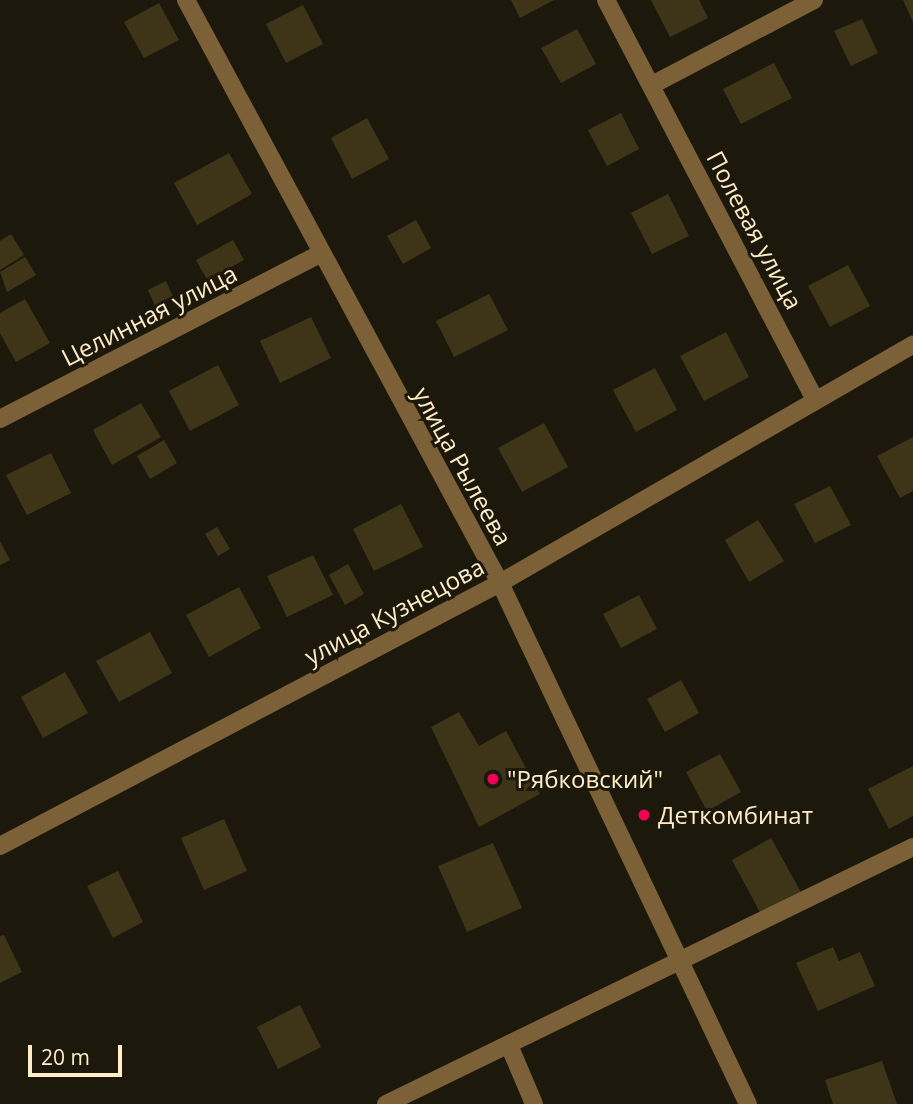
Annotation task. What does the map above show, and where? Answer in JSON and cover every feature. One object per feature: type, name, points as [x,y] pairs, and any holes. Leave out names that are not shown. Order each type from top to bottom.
[{"type":"street","name":"улица Рылеева","points":[[186,0],[320,254],[500,583],[678,964],[748,1104]]},
{"type":"street","name":"Полевая улица","points":[[606,0],[815,399]]},
{"type":"street","points":[[652,85],[814,0]]},
{"type":"street","name":"Целинная улица","points":[[0,419],[320,254]]},
{"type":"street","name":"улица Кузнецова","points":[[0,846],[500,583],[815,399],[913,345]]},
{"type":"street","points":[[386,1104],[678,964],[913,847]]},
{"type":"street","points":[[509,1045],[534,1104]]},
{"type":"building","points":[[511,0],[554,0],[520,18]]},
{"type":"building","points":[[651,0],[699,0],[708,18],[670,37]]},
{"type":"building","points":[[903,0],[913,0],[913,22]]},
{"type":"building","points":[[159,3],[179,40],[144,58],[124,22]]},
{"type":"building","points":[[303,5],[323,44],[286,63],[266,24]]},
{"type":"building","points":[[862,19],[878,53],[851,66],[834,31]]},
{"type":"building","points":[[577,29],[596,64],[561,83],[541,48]]},
{"type":"building","points":[[774,63],[792,98],[741,124],[723,89]]},
{"type":"building","points":[[621,113],[639,149],[607,166],[588,130]]},
{"type":"building","points":[[367,118],[389,159],[352,179],[331,138]]},
{"type":"building","points":[[229,153],[252,194],[197,225],[174,183]]},
{"type":"building","points":[[668,194],[689,236],[652,254],[631,213]]},
{"type":"building","points":[[416,220],[431,248],[403,264],[387,236]]},
{"type":"building","points":[[11,234],[24,255],[0,270],[0,241]]},
{"type":"building","points":[[233,240],[244,260],[207,280],[196,260]]},
{"type":"building","points":[[25,257],[36,275],[7,292],[0,272]]},
{"type":"building","points":[[848,265],[870,306],[830,327],[808,286]]},
{"type":"building","points":[[166,281],[173,297],[155,306],[148,290]]},
{"type":"building","points":[[489,294],[508,330],[454,357],[436,321]]},
{"type":"building","points":[[25,299],[50,343],[16,362],[0,333],[0,313]]},
{"type":"building","points":[[311,317],[331,358],[280,383],[260,341]]},
{"type":"building","points":[[726,332],[749,377],[704,401],[680,356]]},
{"type":"building","points":[[218,365],[239,405],[190,431],[169,391]]},
{"type":"building","points":[[655,368],[677,410],[636,432],[613,390]]},
{"type":"building","points":[[141,403],[161,437],[112,465],[93,430]]},
{"type":"building","points":[[544,423],[568,467],[522,492],[498,448]]},
{"type":"building","points":[[913,437],[913,491],[900,498],[877,456]]},
{"type":"building","points":[[164,440],[177,463],[150,479],[137,456]]},
{"type":"building","points":[[51,453],[71,493],[27,515],[6,475]]},
{"type":"building","points":[[830,486],[851,525],[815,543],[794,504]]},
{"type":"building","points":[[401,504],[423,547],[374,571],[353,529]]},
{"type":"building","points":[[758,520],[784,561],[749,582],[725,540]]},
{"type":"building","points":[[217,527],[230,549],[218,556],[205,534]]},
{"type":"building","points":[[0,541],[10,560],[0,565]]},
{"type":"building","points":[[313,555],[333,595],[287,617],[267,576]]},
{"type":"building","points":[[348,564],[364,594],[345,605],[329,575]]},
{"type":"building","points":[[239,587],[261,628],[209,657],[186,615]]},
{"type":"building","points":[[639,595],[657,629],[621,648],[603,614]]},
{"type":"building","points":[[150,632],[172,673],[119,702],[96,661]]},
{"type":"building","points":[[65,672],[88,713],[43,738],[21,697]]},
{"type":"building","points":[[681,680],[699,713],[665,732],[647,699]]},
{"type":"building","name":"\"Рябковский\"","points":[[459,712],[479,746],[506,731],[540,794],[479,827],[431,727]]},
{"type":"building","points":[[720,754],[741,792],[707,811],[686,772]]},
{"type":"building","points":[[913,766],[913,816],[889,829],[868,789]]},
{"type":"building","points":[[224,819],[247,871],[204,890],[181,838]]},
{"type":"building","points":[[771,838],[802,894],[762,916],[732,860]]},
{"type":"building","points":[[493,843],[522,908],[467,932],[438,866]]},
{"type":"building","points":[[118,871],[143,922],[113,938],[87,886]]},
{"type":"building","points":[[4,935],[22,972],[0,983],[0,936]]},
{"type":"building","points":[[833,947],[839,961],[860,952],[875,986],[818,1011],[796,963]]},
{"type":"building","points":[[300,1005],[321,1047],[278,1069],[257,1027]]},
{"type":"building","points":[[882,1061],[897,1104],[833,1104],[825,1080]]},
{"type":"place","name":"\"Рябковский\"","points":[[493,779]]},
{"type":"place","name":"Деткомбинат","points":[[644,815]]}]
